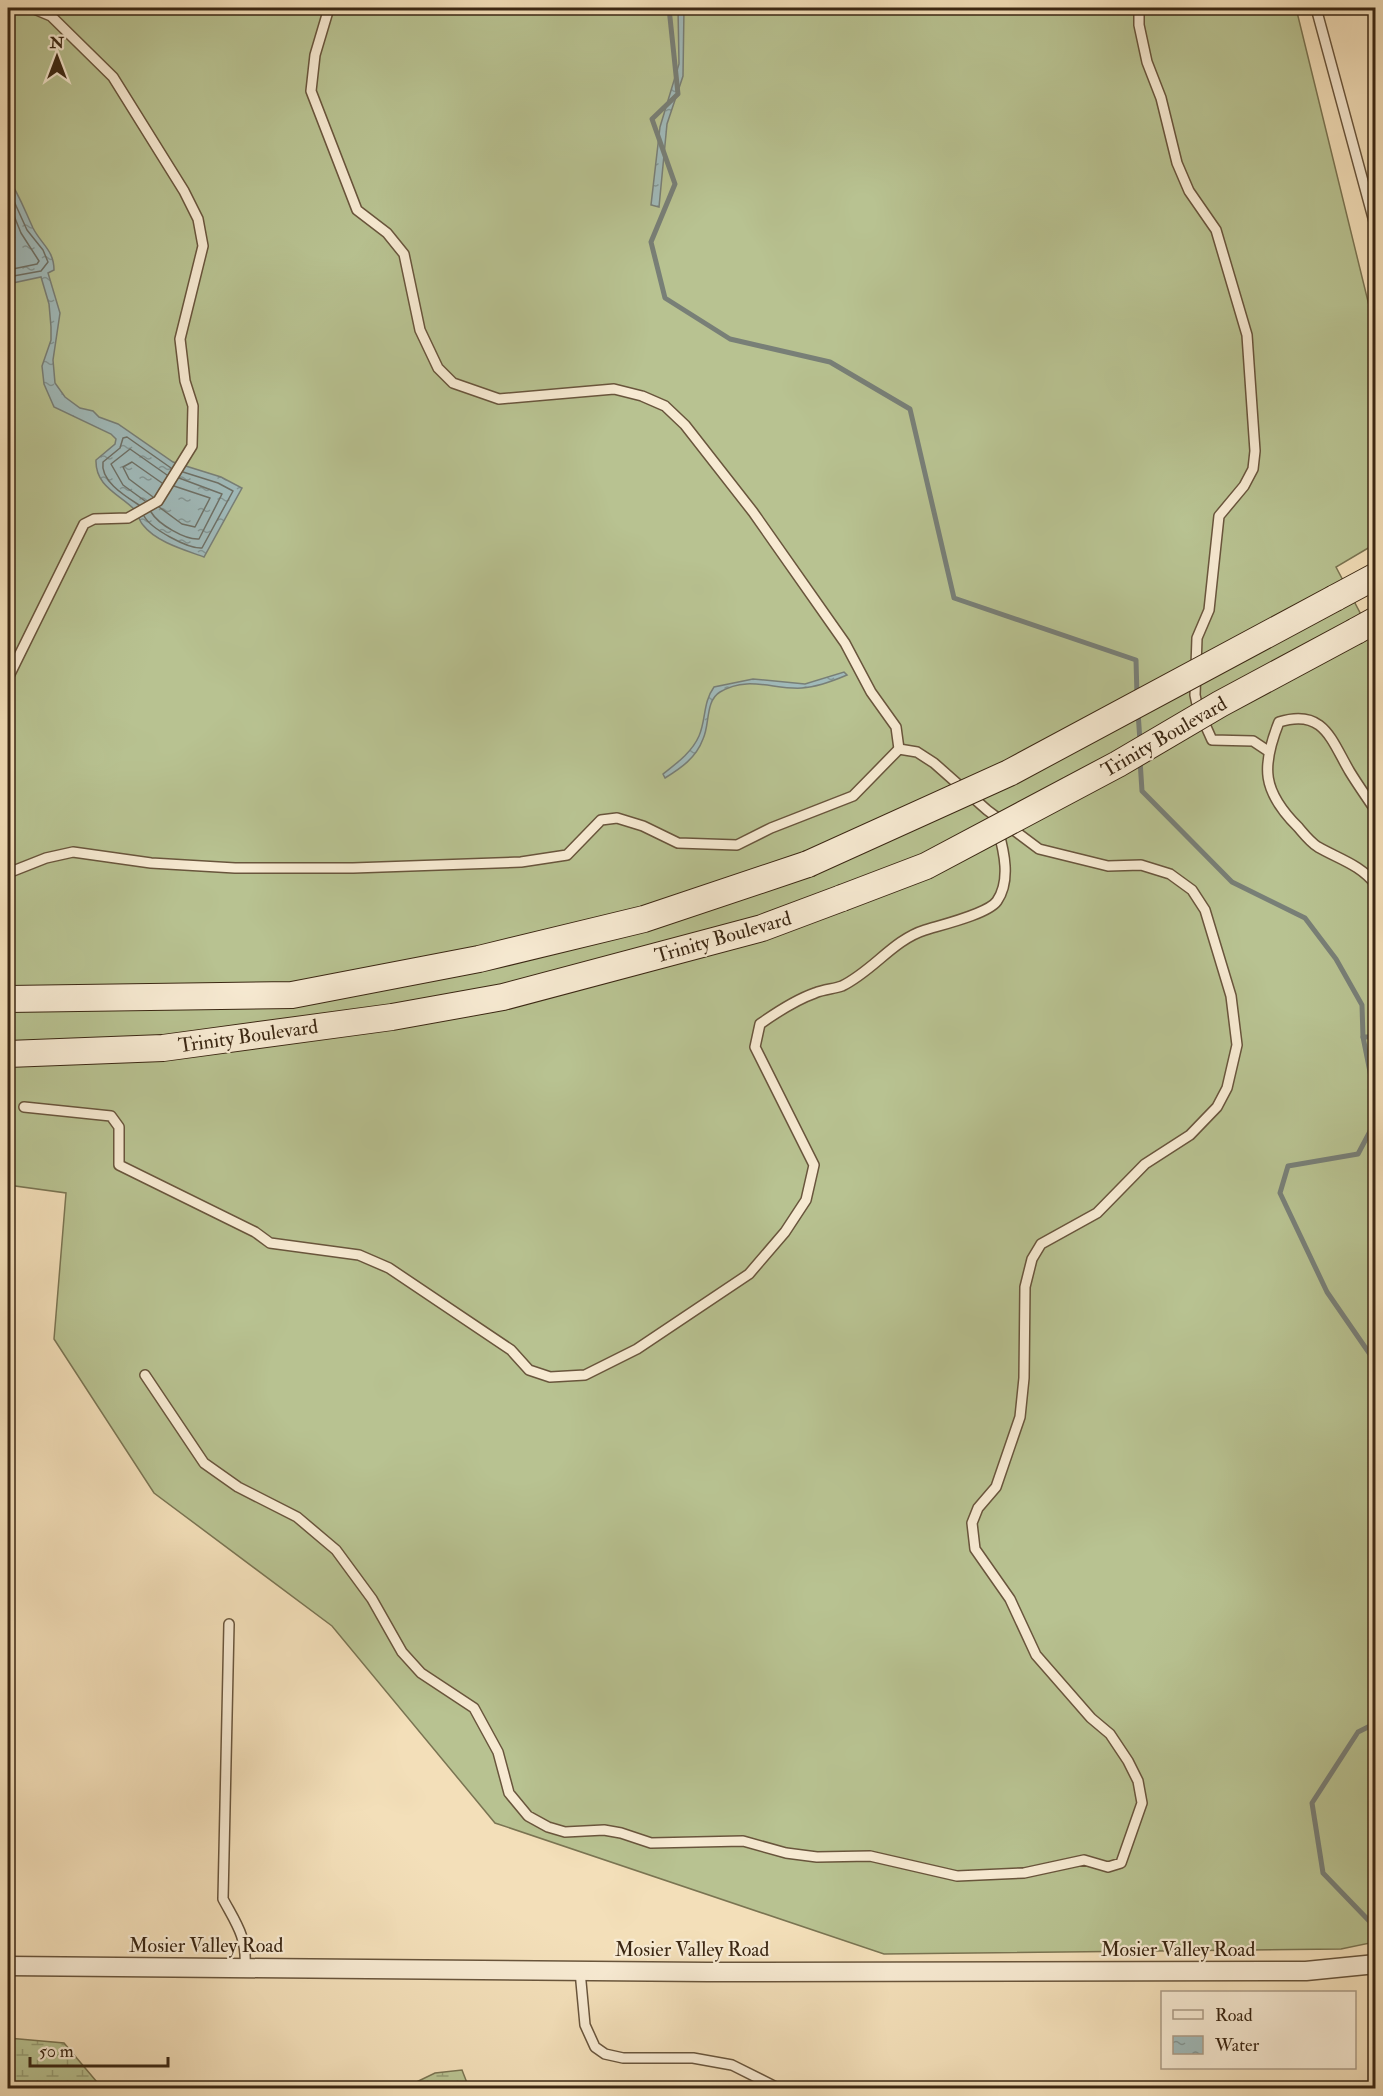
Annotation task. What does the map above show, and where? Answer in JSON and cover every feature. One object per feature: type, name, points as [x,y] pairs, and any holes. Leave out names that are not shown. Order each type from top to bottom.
[{"type":"main road","name":"Trinity Boulevard","points":[[8,999],[292,995],[479,959],[644,920],[808,864],[1009,773],[1376,576]]},
{"type":"main road","name":"Trinity Boulevard","points":[[8,1054],[163,1048],[392,1017],[503,997],[762,928],[926,866],[1118,764],[1220,705],[1366,626]]},
{"type":"street","name":"Mosier Valley Road","points":[[8,1966],[580,1971],[1294,1971],[1376,1964]]},
{"type":"lane","points":[[8,678],[84,524],[94,519],[129,518],[158,501],[192,446],[193,406],[185,381],[180,339],[203,246],[198,219],[184,191],[113,77],[51,16],[32,8]]},
{"type":"lane","points":[[329,8],[315,55],[311,91],[357,210],[387,233],[404,254],[420,330],[438,368],[453,383],[499,399],[614,389],[642,396],[665,406],[685,425],[753,512],[845,643],[872,692],[896,727],[899,749]]},
{"type":"lane","points":[[1139,8],[1139,25],[1147,62],[1161,98],[1178,163],[1189,191],[1216,230],[1248,346],[1255,451],[1253,469],[1244,486],[1220,516],[1212,596],[1209,610],[1197,638],[1195,695],[1198,709],[1212,740],[1253,741],[1268,752]]},
{"type":"lane","points":[[1316,8],[1376,229]]},
{"type":"lane","points":[[1376,812],[1327,729],[1310,720],[1293,718],[1279,722],[1268,752],[1266,772],[1271,790],[1282,809],[1315,845],[1359,868],[1376,885]]},
{"type":"lane","points":[[145,1375],[204,1463],[238,1487],[297,1517],[336,1550],[372,1599],[402,1652],[421,1673],[474,1708],[498,1752],[509,1793],[528,1816],[548,1827],[565,1832],[604,1830],[651,1843],[743,1841],[786,1853],[817,1857],[870,1856],[957,1876],[1024,1873],[1084,1860],[1108,1867],[1121,1863],[1142,1803],[1138,1781],[1110,1734],[1091,1718],[1036,1655],[1010,1599],[975,1549],[972,1523],[978,1508],[996,1487],[1020,1417],[1024,1378],[1025,1287],[1032,1259],[1041,1244],[1097,1213],[1145,1164],[1190,1135],[1217,1107],[1227,1088],[1237,1045],[1231,996],[1205,910],[1192,890],[1170,874],[1141,865],[1108,866],[1040,849],[994,816],[934,763],[917,752],[899,749]]},
{"type":"lane","points":[[8,873],[46,858],[73,852],[151,863],[235,868],[353,868],[521,862],[567,855],[601,820],[617,818],[643,826],[678,843],[737,845],[771,828],[852,796],[899,749]]},
{"type":"lane","points":[[24,1107],[111,1116],[119,1127],[119,1166],[255,1232],[270,1242],[359,1255],[389,1268],[511,1350],[529,1370],[550,1377],[585,1376],[637,1349],[696,1308],[724,1293],[749,1274],[785,1232],[806,1200],[814,1166],[755,1047],[760,1024],[780,1010],[816,992],[841,986],[874,966],[912,934],[982,910],[997,902],[1002,887],[1006,857],[994,816]]},
{"type":"lane","points":[[229,1624],[223,1899],[244,1935],[247,1948],[245,1968]]},
{"type":"lane","points":[[580,1971],[585,2025],[595,2047],[605,2054],[622,2058],[693,2058],[732,2065],[778,2088]]},
{"type":"green space","points":[[8,8],[1296,8],[1376,334],[1375,544],[1336,567],[1376,643],[1375,1942],[1341,1949],[884,1954],[495,1823],[332,1626],[154,1493],[54,1339],[66,1193],[8,1185]]},
{"type":"green space","points":[[8,2038],[64,2043],[102,2088],[8,2088]]},
{"type":"green space","points":[[462,2070],[469,2088],[404,2088],[435,2073]]},
{"type":"water","points":[[678,8],[684,8],[683,76],[667,124],[659,207],[651,205],[660,127],[679,64]]},
{"type":"water","points":[[8,178],[36,234],[52,257],[54,270],[48,273],[60,313],[53,360],[55,383],[65,397],[80,408],[93,411],[99,417],[118,424],[173,462],[221,477],[242,488],[204,557],[171,545],[155,536],[142,523],[134,509],[109,489],[99,477],[96,460],[115,444],[116,439],[111,434],[54,407],[44,384],[42,366],[51,340],[51,327],[49,304],[41,277],[8,284]]},
{"type":"water","points":[[844,672],[847,675],[808,687],[741,684],[720,692],[712,701],[700,746],[692,757],[665,778],[663,774],[684,757],[696,742],[708,699],[714,687],[753,679],[805,684]]},
{"type":"waterway","points":[[669,8],[678,94],[652,119],[675,184],[651,242],[665,298],[730,339],[830,362],[910,409],[954,598],[1136,660],[1137,696]]},
{"type":"waterway","points":[[1138,712],[1140,741]]},
{"type":"waterway","points":[[1140,760],[1142,791],[1232,882],[1305,918],[1336,959],[1362,1005],[1363,1037],[1376,1102]]},
{"type":"waterway","points":[[1363,1037],[1376,1037]]},
{"type":"waterway","points":[[1376,1120],[1358,1154],[1288,1166],[1280,1193],[1327,1292],[1376,1363]]},
{"type":"waterway","points":[[1376,1723],[1358,1732],[1312,1803],[1323,1873],[1376,1928]]}]
